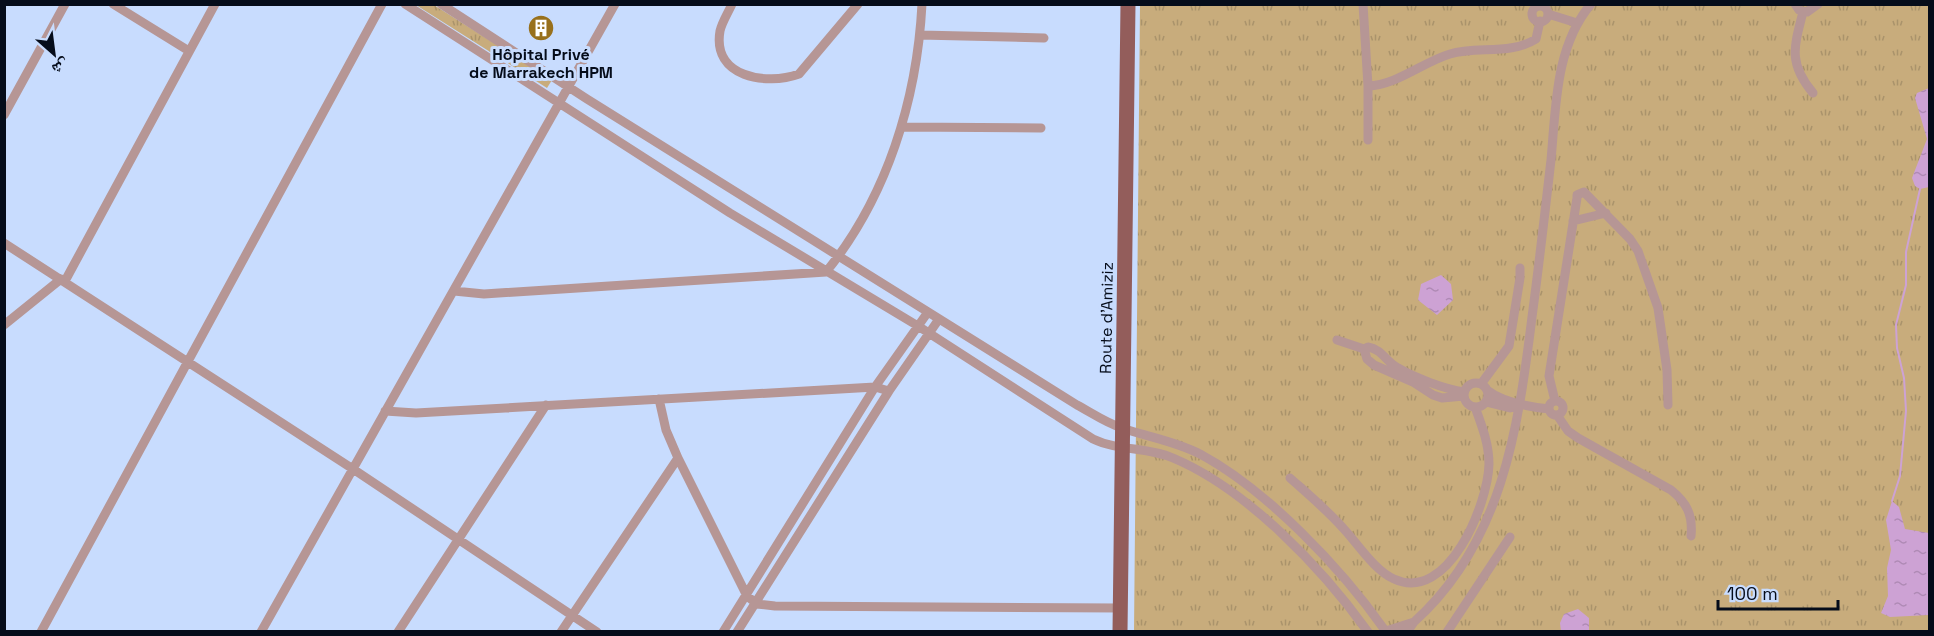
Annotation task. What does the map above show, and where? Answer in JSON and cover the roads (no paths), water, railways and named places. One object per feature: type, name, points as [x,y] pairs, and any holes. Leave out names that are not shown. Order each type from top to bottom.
[{"type":"main road","name":"Route d'Amiziz","points":[[1120,632],[1128,4]]},
{"type":"street","points":[[4,115],[65,4]]},
{"type":"street","points":[[113,4],[189,51]]},
{"type":"street","points":[[4,325],[63,280],[215,4]]},
{"type":"street","points":[[41,632],[382,4]]},
{"type":"street","points":[[405,4],[730,213],[918,326],[1093,439],[1104,444],[1154,451],[1174,458],[1218,483],[1290,544],[1325,579],[1368,632]]},
{"type":"street","points":[[441,4],[569,87],[1077,405],[1122,428],[1177,444],[1201,455],[1251,490],[1293,525],[1330,563],[1386,630],[1414,622]]},
{"type":"street","points":[[261,632],[615,4]]},
{"type":"street","points":[[732,4],[720,29],[723,54],[732,67],[742,75],[771,80],[799,74],[858,4]]},
{"type":"street","points":[[454,291],[484,294],[826,272],[840,256],[879,187],[902,127],[912,89],[922,4]]},
{"type":"street","points":[[1363,4],[1368,86],[1368,141]]},
{"type":"street","points":[[1407,632],[1452,583],[1483,531],[1504,472],[1520,405],[1542,244],[1559,75],[1577,23],[1591,4]]},
{"type":"street","points":[[1795,4],[1803,12],[1811,12],[1818,4]]},
{"type":"street","points":[[1540,21],[1536,20],[1533,14],[1534,9],[1540,5],[1547,9],[1548,14]]},
{"type":"street","points":[[1803,12],[1794,58],[1797,70],[1813,93]]},
{"type":"street","points":[[1368,86],[1385,83],[1452,53],[1524,45],[1536,39],[1540,21],[1548,14]]},
{"type":"street","points":[[1548,14],[1577,23]]},
{"type":"street","points":[[920,35],[1044,38]]},
{"type":"street","points":[[902,127],[1041,128]]},
{"type":"street","points":[[1668,405],[1667,370],[1658,308],[1638,251],[1588,194],[1580,192],[1577,195],[1549,376],[1554,408],[1568,431],[1681,498],[1693,522],[1691,536]]},
{"type":"street","points":[[730,213],[740,194]]},
{"type":"street","points":[[1573,221],[1606,213]]},
{"type":"street","points":[[4,243],[353,469],[597,632]]},
{"type":"street","points":[[1486,402],[1484,387],[1509,346],[1520,268]]},
{"type":"street","points":[[723,632],[875,387],[928,312]]},
{"type":"street","points":[[737,632],[757,604],[889,391],[939,319]]},
{"type":"street","points":[[1337,340],[1364,349],[1375,348],[1399,369],[1442,388],[1464,394]]},
{"type":"street","points":[[1364,349],[1367,359],[1374,364],[1442,398],[1464,394],[1473,383],[1484,387],[1495,396],[1520,405],[1554,408]]},
{"type":"street","points":[[385,411],[416,412],[875,387],[889,391]]},
{"type":"street","points":[[1290,478],[1342,526],[1383,572],[1403,582],[1423,580],[1452,560],[1467,535],[1483,500],[1488,480],[1488,450],[1475,407],[1467,402],[1464,394]]},
{"type":"street","points":[[659,399],[664,424],[678,459],[747,596],[757,604],[822,607],[1120,608]]},
{"type":"street","points":[[1475,407],[1486,402],[1510,408],[1520,405]]},
{"type":"street","points":[[398,632],[546,405]]},
{"type":"street","points":[[561,632],[678,459]]},
{"type":"street","points":[[1447,632],[1510,537]]},
{"type":"water","points":[[1929,88],[1929,187],[1920,189],[1915,186],[1912,178],[1927,139],[1915,98],[1917,93]]},
{"type":"water","points":[[1441,275],[1451,284],[1453,300],[1437,315],[1418,300],[1421,284]]},
{"type":"water","points":[[1892,501],[1899,507],[1905,529],[1929,533],[1929,615],[1890,617],[1881,613],[1888,596],[1887,568],[1891,550],[1886,520]]},
{"type":"water","points":[[1578,609],[1589,618],[1589,631],[1561,631],[1560,623],[1564,614]]},
{"type":"waterway","points":[[1892,501],[1900,476],[1906,411],[1904,378],[1897,348],[1896,325],[1906,285],[1906,252],[1920,189]]},
{"type":"place","name":"Hôpital Privé de Marrakech HPM","points":[[541,28]]}]
